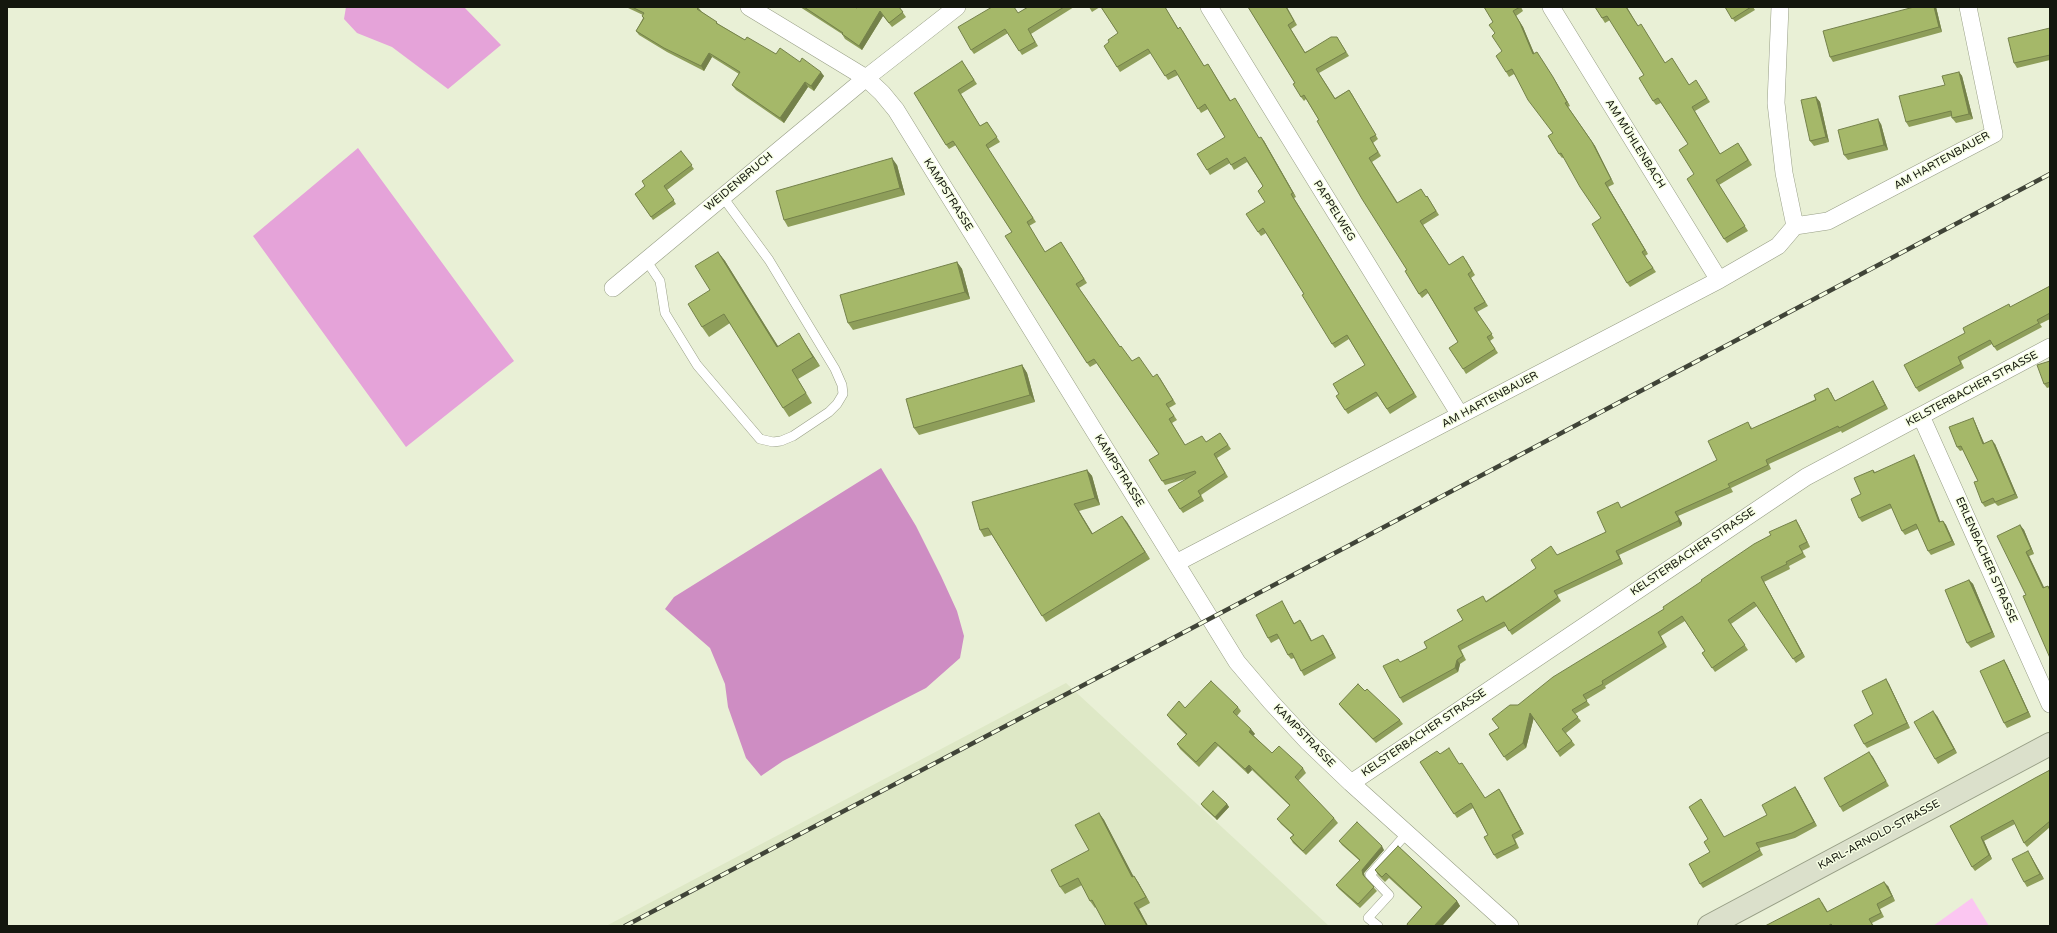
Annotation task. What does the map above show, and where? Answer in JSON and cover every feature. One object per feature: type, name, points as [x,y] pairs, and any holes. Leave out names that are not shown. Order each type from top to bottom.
[{"type":"main road","name":"KARL-ARNOLD-STRASSE","points":[[1709,926],[2050,744]]},
{"type":"street","name":"KAMPSTRASSE","points":[[750,7],[866,78],[882,93],[896,110],[1237,662],[1271,702],[1350,782],[1510,926]]},
{"type":"street","points":[[866,78],[957,7]]},
{"type":"street","name":"PAPPELWEG","points":[[1209,7],[1460,415]]},
{"type":"street","name":"AM MÜHLENBACH","points":[[1551,7],[1719,280]]},
{"type":"street","points":[[1780,7],[1776,103],[1784,173],[1795,226]]},
{"type":"street","name":"AM HARTENBAUER","points":[[1176,564],[1719,280],[1778,246],[1795,226],[1828,221],[1994,134],[1968,7]]},
{"type":"street","name":"WEIDENBRUCH","points":[[613,288],[866,78]]},
{"type":"street","name":"KELSTERBACHER STRASSE","points":[[1350,782],[1806,477],[2050,347]]},
{"type":"street","name":"ERLENBACHER STRASSE","points":[[1921,416],[2050,704]]},
{"type":"lane","points":[[646,260],[660,281],[665,313],[697,365],[760,438],[772,442],[781,441],[793,436],[829,412],[837,404],[843,394],[842,385],[835,369],[769,260],[722,196]]},
{"type":"lane","points":[[1378,926],[1368,918],[1389,895],[1370,875],[1406,833]]},
{"type":"shaded area","points":[[346,7],[464,7],[501,45],[448,89],[392,47],[357,33],[344,19]]},
{"type":"shaded area","points":[[358,148],[514,361],[406,447],[253,236]]},
{"type":"shaded area","points":[[881,468],[916,526],[957,611],[964,636],[960,658],[926,688],[783,761],[761,776],[746,758],[728,707],[725,684],[710,648],[665,609],[674,597]]},
{"type":"shaded area","points":[[1066,683],[1329,926],[606,926]]},
{"type":"shaded area","points":[[1972,898],[1989,926],[1933,926]]},
{"type":"building","points":[[632,7],[699,7],[697,9],[717,22],[716,23],[745,40],[747,37],[776,54],[780,48],[800,62],[802,58],[821,72],[811,86],[805,82],[780,118],[732,85],[740,72],[709,53],[701,66],[664,48],[636,31],[644,18],[642,16],[644,13]]},
{"type":"building","points":[[804,7],[899,7],[903,12],[889,23],[880,11],[859,46],[842,34],[843,33]]},
{"type":"building","points":[[992,7],[1014,7],[1018,13],[1028,7],[1064,7],[1028,29],[1035,42],[1019,51],[1005,29],[971,50],[958,27]]},
{"type":"building","points":[[1101,7],[1165,7],[1178,29],[1180,27],[1204,66],[1208,64],[1230,101],[1235,98],[1259,138],[1261,137],[1293,193],[1291,194],[1414,393],[1387,409],[1376,392],[1345,410],[1336,396],[1339,394],[1333,384],[1365,365],[1347,335],[1332,344],[1302,295],[1304,294],[1263,228],[1258,232],[1246,214],[1265,202],[1258,191],[1263,186],[1245,157],[1231,165],[1227,158],[1207,170],[1197,154],[1225,137],[1205,104],[1198,109],[1175,70],[1165,76],[1148,49],[1117,67],[1104,46],[1109,42],[1108,40],[1118,33]]},
{"type":"building","points":[[1248,7],[1286,7],[1294,21],[1288,25],[1305,53],[1331,37],[1337,37],[1346,52],[1316,69],[1335,99],[1349,90],[1376,135],[1370,138],[1378,152],[1369,158],[1397,203],[1421,189],[1426,197],[1427,196],[1436,211],[1420,221],[1449,265],[1463,256],[1472,271],[1468,274],[1485,302],[1474,308],[1492,334],[1487,337],[1495,349],[1463,369],[1449,348],[1458,342],[1426,289],[1419,294],[1405,271],[1407,270],[1362,199],[1317,121],[1319,120],[1304,95],[1301,97],[1293,84],[1295,83]]},
{"type":"building","points":[[1484,7],[1520,7],[1513,11],[1520,23],[1533,54],[1537,52],[1567,102],[1565,103],[1592,142],[1611,179],[1605,183],[1645,250],[1642,252],[1653,268],[1627,283],[1592,224],[1601,218],[1580,187],[1561,153],[1559,154],[1548,136],[1553,133],[1528,100],[1512,69],[1506,72],[1496,56],[1502,51],[1492,36],[1495,33],[1489,25],[1493,22]]},
{"type":"building","points":[[1595,7],[1626,7],[1638,26],[1641,24],[1665,63],[1672,58],[1689,85],[1696,80],[1707,98],[1692,107],[1720,154],[1738,143],[1748,160],[1716,180],[1745,226],[1724,239],[1687,179],[1694,174],[1679,150],[1688,144],[1658,98],[1653,101],[1639,78],[1644,75],[1607,16],[1602,18]]},
{"type":"building","points":[[1725,7],[1751,7],[1732,19]]},
{"type":"building","points":[[1914,7],[1934,7],[1939,27],[1830,57],[1823,31]]},
{"type":"building","points":[[2050,28],[2050,55],[2014,63],[2008,38]]},
{"type":"building","points":[[962,61],[974,80],[958,90],[980,126],[987,122],[997,137],[986,145],[1033,218],[1027,222],[1045,252],[1061,242],[1084,279],[1076,284],[1120,347],[1121,346],[1132,361],[1139,357],[1153,377],[1157,374],[1173,400],[1166,404],[1174,416],[1169,419],[1185,445],[1202,436],[1206,442],[1220,433],[1228,445],[1214,454],[1225,473],[1198,491],[1201,496],[1180,509],[1168,490],[1196,473],[1195,471],[1162,481],[1149,460],[1159,454],[1094,359],[1087,363],[1005,236],[1012,232],[953,141],[946,145],[914,93]]},
{"type":"building","points":[[1959,72],[1969,114],[1952,118],[1951,111],[1906,122],[1899,96],[1945,85],[1942,76]]},
{"type":"building","points":[[1816,97],[1826,137],[1810,141],[1801,100]]},
{"type":"building","points":[[1878,119],[1884,145],[1844,155],[1838,130]]},
{"type":"building","points":[[681,151],[692,165],[664,186],[674,200],[651,217],[635,194],[645,186],[642,181]]},
{"type":"building","points":[[892,158],[900,188],[784,220],[776,191]]},
{"type":"building","points":[[718,252],[777,347],[799,333],[813,357],[792,370],[806,393],[783,408],[724,314],[702,327],[688,304],[710,290],[695,266]]},
{"type":"building","points":[[957,262],[965,292],[848,323],[840,295]]},
{"type":"building","points":[[2050,286],[2050,313],[2037,320],[2039,323],[1994,347],[1990,340],[1958,357],[1961,364],[1916,388],[1904,365],[1965,333],[1963,328],[2009,304],[2010,307]]},
{"type":"building","points":[[2050,361],[2050,382],[2044,384],[2037,365]]},
{"type":"building","points":[[1022,365],[1030,395],[914,428],[906,399]]},
{"type":"building","points":[[1873,381],[1885,405],[1839,428],[1838,426],[1766,460],[1768,465],[1728,484],[1730,487],[1675,512],[1679,519],[1678,521],[1616,551],[1620,559],[1554,591],[1558,597],[1509,631],[1504,622],[1458,646],[1463,656],[1457,660],[1455,668],[1400,698],[1383,666],[1398,659],[1400,662],[1427,648],[1424,642],[1463,620],[1457,610],[1483,596],[1486,602],[1509,587],[1536,568],[1531,560],[1551,546],[1557,555],[1606,532],[1597,512],[1618,502],[1621,508],[1717,460],[1708,441],[1748,422],[1751,429],[1816,400],[1814,395],[1828,388],[1835,401]]},
{"type":"building","points":[[1973,418],[1983,444],[1992,440],[2015,494],[1995,502],[1993,498],[1982,503],[1974,482],[1978,481],[1961,446],[1957,447],[1949,427]]},
{"type":"building","points":[[1914,455],[1939,522],[1943,521],[1952,541],[1928,551],[1916,524],[1902,531],[1890,504],[1859,518],[1851,499],[1861,494],[1854,478],[1873,470],[1874,473]]},
{"type":"building","points":[[1087,470],[1095,498],[1074,504],[1092,534],[1122,516],[1145,552],[1042,616],[988,528],[980,530],[972,502]]},
{"type":"building","points":[[1796,520],[1807,542],[1799,546],[1803,553],[1786,562],[1787,564],[1761,577],[1802,653],[1793,659],[1754,602],[1728,620],[1745,645],[1712,668],[1702,653],[1705,651],[1682,616],[1658,632],[1664,643],[1602,681],[1603,684],[1583,695],[1587,701],[1572,710],[1578,717],[1562,729],[1572,741],[1557,752],[1530,713],[1523,743],[1504,757],[1489,734],[1499,728],[1492,719],[1510,705],[1518,705],[1553,677],[1664,609],[1663,607],[1702,581],[1701,580],[1754,544],[1771,535],[1769,532]]},
{"type":"building","points":[[2020,525],[2031,549],[2026,552],[2043,588],[2048,586],[2050,591],[2050,658],[2023,596],[2026,595],[1997,536]]},
{"type":"building","points":[[1969,580],[1992,632],[1967,643],[1945,590]]},
{"type":"building","points":[[1282,601],[1294,624],[1300,620],[1311,641],[1323,635],[1333,654],[1301,671],[1292,653],[1288,655],[1277,634],[1268,638],[1256,615]]},
{"type":"building","points":[[2004,660],[2028,712],[2004,723],[1980,671]]},
{"type":"building","points":[[1886,679],[1907,723],[1864,744],[1854,725],[1873,714],[1862,691]]},
{"type":"building","points":[[1211,681],[1238,707],[1233,712],[1251,729],[1249,732],[1272,753],[1279,746],[1303,768],[1295,777],[1334,818],[1303,851],[1290,838],[1294,835],[1277,819],[1290,805],[1249,765],[1245,769],[1215,742],[1196,762],[1177,744],[1187,734],[1167,715],[1179,701],[1185,708]]},
{"type":"building","points":[[1358,684],[1365,691],[1367,689],[1400,720],[1373,739],[1339,704]]},
{"type":"building","points":[[1933,711],[1954,749],[1935,759],[1914,722]]},
{"type":"building","points":[[1449,748],[1459,764],[1462,763],[1485,798],[1499,789],[1521,830],[1512,835],[1516,844],[1494,855],[1484,837],[1488,835],[1471,803],[1454,814],[1420,762],[1437,751],[1440,754]]},
{"type":"building","points":[[1869,752],[1886,781],[1840,807],[1824,778]]},
{"type":"building","points":[[2050,770],[2050,821],[2024,843],[2013,820],[1981,837],[1989,855],[1972,867],[1950,826]]},
{"type":"building","points":[[1795,787],[1814,822],[1792,833],[1756,843],[1760,850],[1700,884],[1689,864],[1710,852],[1704,842],[1708,839],[1689,807],[1701,799],[1724,837],[1767,815],[1762,805]]},
{"type":"building","points":[[1213,791],[1227,804],[1215,817],[1201,804]]},
{"type":"building","points":[[1099,813],[1132,877],[1134,876],[1146,897],[1134,903],[1147,926],[1106,926],[1092,900],[1090,901],[1078,878],[1060,887],[1051,870],[1089,850],[1075,825]]},
{"type":"building","points":[[1357,822],[1382,846],[1362,870],[1363,875],[1374,887],[1358,904],[1336,885],[1360,860],[1339,841]]},
{"type":"building","points":[[1398,846],[1457,901],[1434,926],[1408,926],[1407,924],[1422,907],[1386,873],[1382,877],[1375,870]]},
{"type":"building","points":[[2028,851],[2040,874],[2024,882],[2012,859]]},
{"type":"building","points":[[1884,882],[1892,896],[1877,904],[1881,913],[1869,919],[1873,926],[1833,926],[1831,924],[1828,926],[1765,926],[1819,898],[1827,912]]},
{"type":"railway","points":[[625,926],[1350,545],[2050,174]]}]
